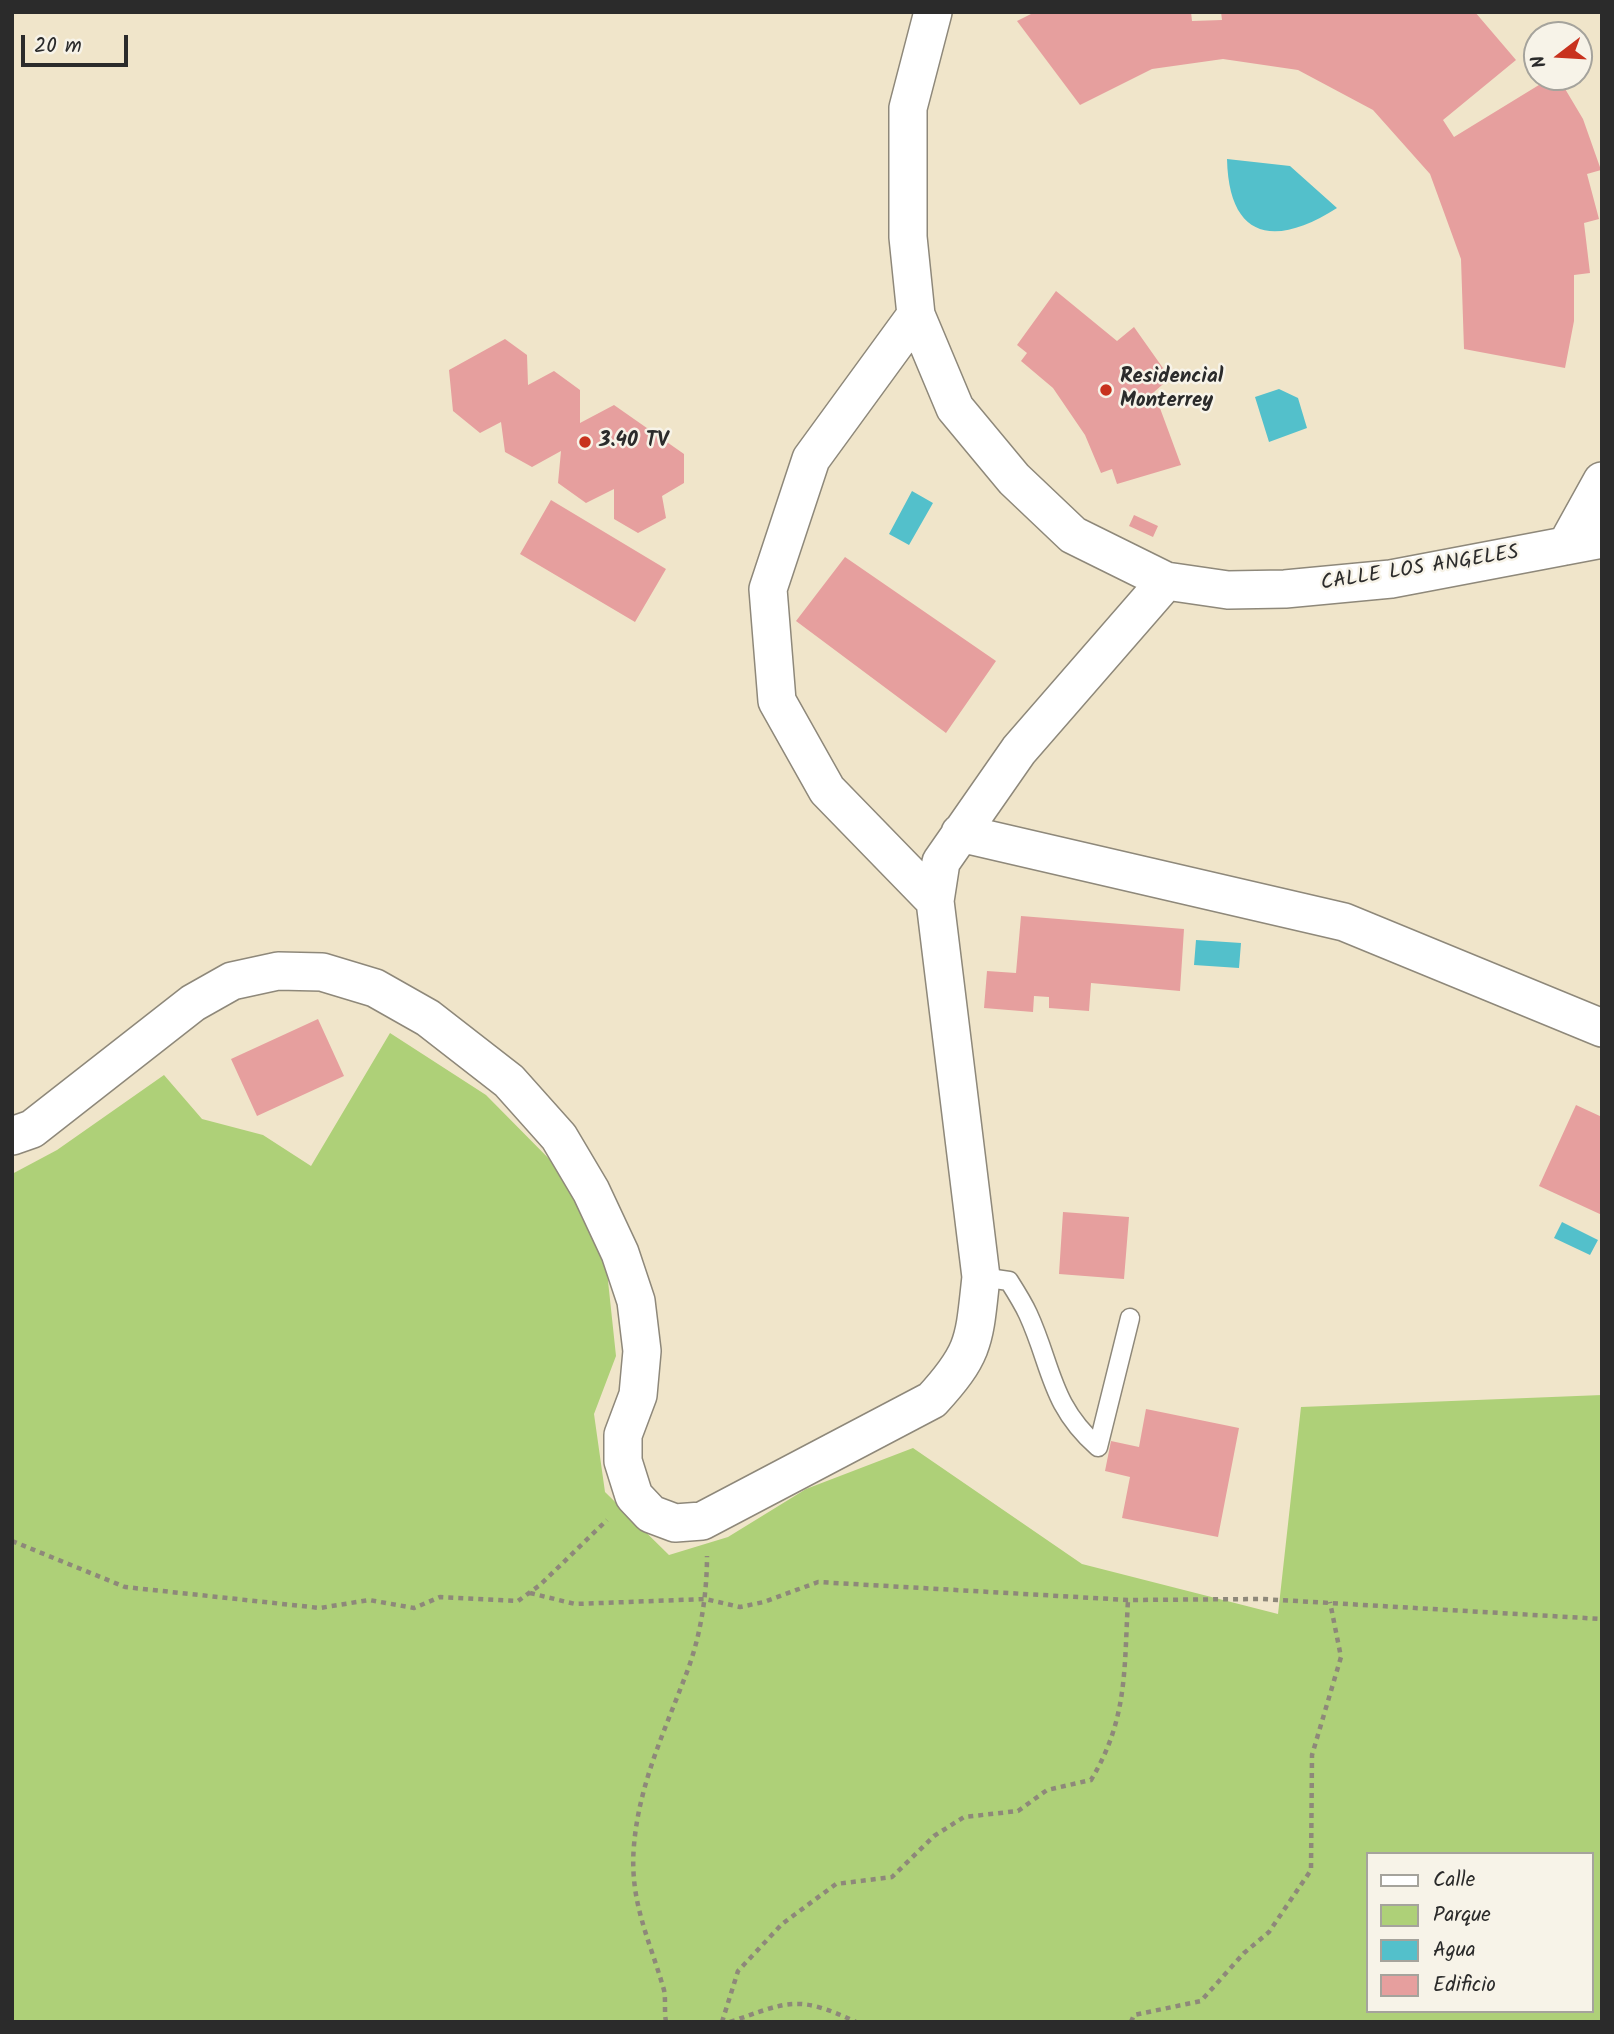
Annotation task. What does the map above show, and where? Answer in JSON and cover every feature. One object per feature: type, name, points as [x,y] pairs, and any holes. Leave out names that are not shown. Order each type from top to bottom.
[{"type":"street","name":"CALLE LOS ANGELES","points":[[933,12],[908,108],[908,237],[916,315],[955,408],[1014,479],[1073,535],[1166,581],[1228,590],[1285,589],[1391,579],[1602,539]]},
{"type":"street","points":[[916,315],[811,459],[768,589],[777,701],[827,790],[934,901]]},
{"type":"street","points":[[1566,546],[1602,481]]},
{"type":"street","points":[[12,1136],[32,1129],[193,1003],[232,981],[278,971],[322,972],[375,988],[428,1018],[509,1081],[559,1136],[591,1191],[620,1253],[636,1301],[642,1351],[638,1395],[623,1435],[623,1461],[634,1496],[651,1514],[675,1522],[702,1521],[932,1400],[961,1369],[975,1337],[981,1277],[934,901],[941,862],[1019,750],[1166,581]]},
{"type":"street","points":[[960,833],[1344,922],[1602,1028]]},
{"type":"lane","points":[[981,1277],[1009,1281],[1028,1315],[1052,1385],[1082,1433],[1098,1447],[1130,1318]]},
{"type":"path","points":[[12,1541],[125,1587],[250,1602],[320,1608],[369,1600],[414,1608],[440,1597],[518,1601],[530,1593],[634,1496]]},
{"type":"path","points":[[666,2022],[665,1994],[632,1886],[634,1843],[642,1796],[661,1733],[686,1674],[705,1599],[707,1558],[702,1521]]},
{"type":"path","points":[[530,1593],[575,1604],[705,1599],[740,1607],[765,1602],[818,1582],[1128,1601],[1262,1599],[1602,1619]]},
{"type":"path","points":[[722,2022],[738,1971],[782,1924],[836,1884],[892,1877],[934,1836],[964,1817],[1018,1811],[1047,1790],[1091,1780],[1107,1752],[1122,1706],[1128,1601]]},
{"type":"path","points":[[1131,2022],[1134,2015],[1201,2001],[1244,1953],[1269,1931],[1311,1870],[1312,1755],[1341,1657],[1330,1602]]},
{"type":"path","points":[[730,2022],[788,2002],[824,2007],[856,2022]]},
{"type":"green space","points":[[390,1033],[486,1095],[570,1180],[606,1262],[616,1356],[594,1414],[605,1492],[669,1555],[728,1537],[806,1489],[913,1448],[1082,1564],[1278,1614],[1301,1407],[1602,1395],[1602,2022],[12,2022],[12,1174],[57,1150],[164,1075],[202,1119],[263,1135],[311,1166]]},
{"type":"water","points":[[1227,159],[1290,166],[1337,208],[1294,228],[1276,231],[1260,229],[1247,221],[1236,207]]},
{"type":"water","points":[[1279,389],[1298,398],[1307,428],[1269,442],[1255,397]]},
{"type":"water","points":[[912,491],[933,503],[909,545],[889,534]]},
{"type":"water","points":[[1196,940],[1241,943],[1239,968],[1194,965]]},
{"type":"water","points":[[1562,1222],[1598,1240],[1590,1255],[1554,1238]]},
{"type":"building","points":[[1035,12],[1191,12],[1192,21],[1222,20],[1221,12],[1475,12],[1516,60],[1443,120],[1454,137],[1529,91],[1566,91],[1583,119],[1601,170],[1587,174],[1599,219],[1584,223],[1590,273],[1574,275],[1574,321],[1565,368],[1464,349],[1461,259],[1430,174],[1373,110],[1298,70],[1223,59],[1152,69],[1080,105],[1017,21]]},
{"type":"building","name":"Residencial Monterrey","points":[[1056,291],[1117,341],[1134,327],[1170,378],[1154,392],[1181,465],[1117,484],[1112,469],[1101,473],[1085,435],[1053,388],[1021,361],[1027,353],[1017,345]]},
{"type":"building","name":"3.40 TV","points":[[505,339],[527,355],[528,385],[554,371],[580,390],[580,423],[614,405],[684,454],[684,483],[662,496],[666,518],[638,533],[614,519],[614,489],[586,503],[558,483],[561,451],[532,467],[505,452],[501,422],[480,433],[453,411],[449,370]]},
{"type":"building","points":[[551,500],[666,569],[635,622],[520,554]]},
{"type":"building","points":[[1134,515],[1158,526],[1153,537],[1129,526]]},
{"type":"building","points":[[845,557],[996,661],[946,733],[796,621]]},
{"type":"building","points":[[1021,916],[1184,929],[1180,991],[1091,983],[1089,1011],[1049,1008],[1049,997],[1034,996],[1033,1012],[984,1008],[987,971],[1016,973]]},
{"type":"building","points":[[318,1019],[344,1076],[257,1116],[231,1059]]},
{"type":"building","points":[[1576,1105],[1602,1117],[1602,1215],[1539,1186]]},
{"type":"building","points":[[1063,1212],[1129,1217],[1124,1279],[1059,1274]]},
{"type":"building","points":[[1146,1409],[1239,1428],[1218,1537],[1122,1518],[1130,1477],[1105,1471],[1111,1441],[1139,1447]]},
{"type":"place","name":"Residencial Monterrey","points":[[1106,390]]},
{"type":"place","name":"3.40 TV","points":[[585,442]]}]
